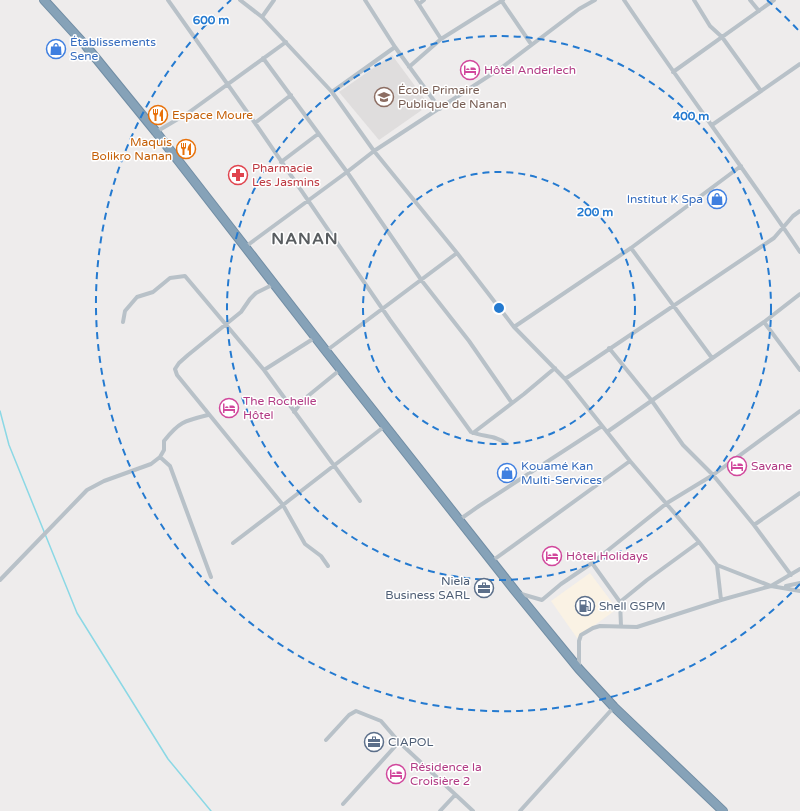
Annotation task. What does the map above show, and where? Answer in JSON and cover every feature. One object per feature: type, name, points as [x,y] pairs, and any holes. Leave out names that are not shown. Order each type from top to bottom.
[{"type":"highway","points":[[44,0],[86,46],[156,132],[316,336],[326,351],[579,670],[614,707],[723,811]]},
{"type":"street","points":[[168,0],[255,123],[382,309],[471,432],[481,436],[499,438],[505,443]]},
{"type":"street","points":[[240,0],[262,17],[332,92],[374,150],[457,253],[514,327],[565,379],[630,461],[667,503],[717,565],[771,586],[800,591]]},
{"type":"street","points":[[262,17],[274,0]]},
{"type":"street","points":[[365,0],[395,48],[440,109]]},
{"type":"street","points":[[424,0],[418,2],[441,39]]},
{"type":"street","points":[[409,66],[441,39],[502,0],[531,44]]},
{"type":"street","points":[[245,247],[308,202],[374,150],[440,109],[501,68],[531,44],[579,9],[594,0]]},
{"type":"street","points":[[624,0],[800,252]]},
{"type":"street","points":[[694,0],[710,26],[722,37],[761,91]]},
{"type":"street","points":[[750,0],[759,11]]},
{"type":"street","points":[[673,72],[774,0]]},
{"type":"street","points":[[156,132],[188,113],[286,42]]},
{"type":"street","points":[[332,92],[395,48]]},
{"type":"street","points":[[263,58],[347,172],[422,280],[469,341],[512,403]]},
{"type":"street","points":[[712,125],[800,64]]},
{"type":"street","points":[[255,123],[291,95]]},
{"type":"street","points":[[281,162],[318,134]]},
{"type":"street","points":[[514,327],[631,248],[741,166]]},
{"type":"street","points":[[565,379],[774,238],[793,216],[800,211]]},
{"type":"street","points":[[631,248],[712,358]]},
{"type":"street","points":[[326,351],[457,253]]},
{"type":"street","points":[[123,322],[125,311],[137,297],[153,292],[170,278],[186,276],[264,370],[360,501]]},
{"type":"street","points":[[274,284],[256,293],[241,312],[179,363],[175,369],[177,375],[208,415],[283,505],[305,544],[321,556],[328,566]]},
{"type":"street","points":[[607,432],[764,322],[800,294]]},
{"type":"street","points":[[764,322],[800,370]]},
{"type":"street","points":[[264,370],[316,336]]},
{"type":"street","points":[[609,348],[652,401],[682,444],[713,475],[754,525],[791,575]]},
{"type":"street","points":[[473,433],[555,368]]},
{"type":"street","points":[[294,412],[303,400],[341,369]]},
{"type":"street","points":[[516,592],[542,600],[561,584],[592,563],[667,503],[713,475],[800,411]]},
{"type":"street","points":[[0,580],[87,490],[104,481],[151,464],[160,457],[164,450],[164,441],[173,429],[186,420],[208,415]]},
{"type":"street","points":[[232,543],[385,426]]},
{"type":"street","points":[[459,520],[602,426]]},
{"type":"street","points":[[160,457],[170,466],[211,577]]},
{"type":"street","points":[[492,562],[630,461]]},
{"type":"street","points":[[754,525],[800,493]]},
{"type":"street","points":[[620,602],[646,580],[699,542]]},
{"type":"street","points":[[592,563],[620,602],[621,626]]},
{"type":"street","points":[[717,565],[721,600]]},
{"type":"street","points":[[579,670],[579,641],[581,635],[586,631],[600,626],[637,627],[721,600],[771,586],[800,569]]},
{"type":"street","points":[[783,587],[800,583]]},
{"type":"street","points":[[520,811],[614,707]]},
{"type":"street","points":[[326,740],[349,715],[356,711],[381,721],[400,742],[473,811]]},
{"type":"street","points":[[343,804],[400,742]]},
{"type":"street","points":[[440,811],[455,795]]},
{"type":"shaded area","name":"École Primaire Publique de Nanan","points":[[392,55],[429,105],[379,140],[339,92]]},
{"type":"shaded area","points":[[590,573],[617,609],[577,638],[551,601]]},
{"type":"waterway","points":[[0,411],[9,445],[77,613],[168,759],[211,811]]},
{"type":"place","name":"Établissements Sene","points":[[56,49]]},
{"type":"place","name":"Hôtel Anderlech","points":[[470,70]]},
{"type":"place","name":"École Primaire Publique de Nanan","points":[[384,97]]},
{"type":"place","name":"Espace Moure","points":[[158,115]]},
{"type":"place","name":"Maquis Bolikro Nanan","points":[[186,149]]},
{"type":"place","name":"Pharmacie Les Jasmins","points":[[238,175]]},
{"type":"place","name":"Institut K Spa","points":[[717,199]]},
{"type":"place","name":"The Rochelle Hôtel","points":[[229,408]]},
{"type":"place","name":"Savane","points":[[737,466]]},
{"type":"place","name":"Kouamé Kan Multi-Services","points":[[507,473]]},
{"type":"place","name":"Hôtel Holidays","points":[[552,556]]},
{"type":"place","name":"Niela Business SARL","points":[[484,588]]},
{"type":"place","name":"Shell GSPM","points":[[585,606]]},
{"type":"place","name":"CIAPOL","points":[[374,742]]},
{"type":"place","name":"Résidence la Croisière 2","points":[[396,774]]},
{"type":"district","name":"NANAN","points":[[305,238]]}]
